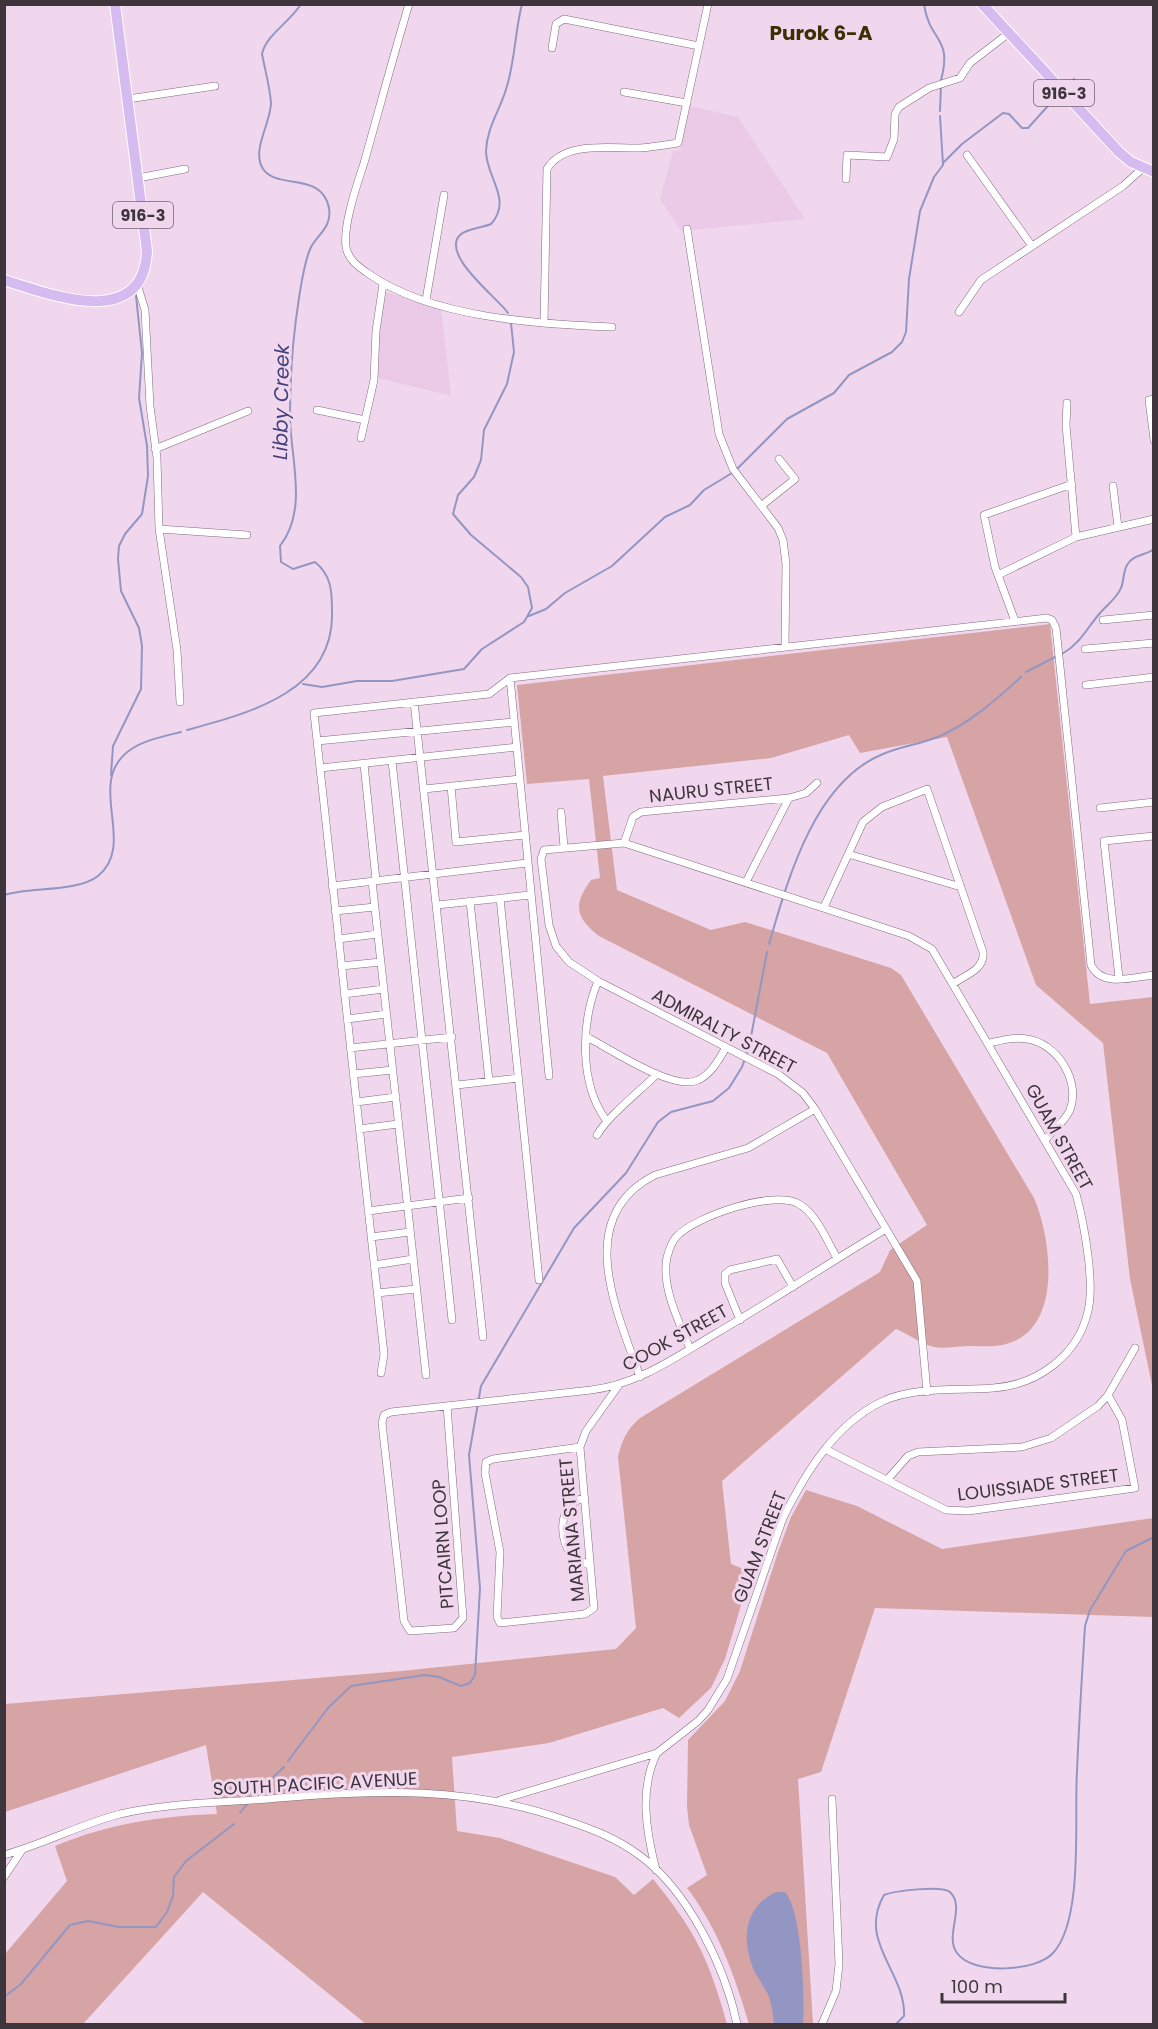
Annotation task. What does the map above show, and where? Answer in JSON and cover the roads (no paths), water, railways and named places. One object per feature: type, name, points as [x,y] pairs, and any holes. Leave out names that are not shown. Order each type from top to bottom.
[{"type":"main road","name":"916-3","points":[[115,4],[147,251],[146,264],[137,284]]},
{"type":"main road","name":"916-3","points":[[982,4],[1111,144],[1131,162],[1148,170]]},
{"type":"main road","points":[[4,280],[97,302],[116,299],[137,284]]},
{"type":"street","points":[[409,4],[357,188],[346,238],[346,248],[354,262],[383,284],[426,300],[477,312],[544,323],[612,327]]},
{"type":"street","points":[[544,323],[545,181],[551,162],[567,153],[587,149],[641,148],[678,143],[708,4]]},
{"type":"street","points":[[552,48],[556,24],[564,19],[699,46]]},
{"type":"street","points":[[846,179],[847,155],[887,157],[894,139],[895,114],[899,107],[929,88],[960,78],[970,63],[1009,33]]},
{"type":"street","points":[[128,99],[215,86]]},
{"type":"street","points":[[624,92],[687,103]]},
{"type":"street","points":[[967,155],[1032,246]]},
{"type":"street","points":[[138,178],[185,169]]},
{"type":"street","points":[[959,312],[976,284],[1148,170]]},
{"type":"street","points":[[426,300],[444,195]]},
{"type":"street","points":[[687,229],[719,434],[733,469],[778,528],[786,552],[785,647]]},
{"type":"street","points":[[137,284],[145,310],[159,530],[177,650],[180,702]]},
{"type":"street","points":[[361,438],[374,380],[375,342],[383,284]]},
{"type":"street","points":[[1154,399],[1149,400],[1154,440]]},
{"type":"street","points":[[1067,403],[1076,537]]},
{"type":"street","points":[[317,410],[365,420]]},
{"type":"street","points":[[155,449],[248,411]]},
{"type":"street","points":[[761,506],[795,479],[779,459]]},
{"type":"street","points":[[1015,621],[998,575],[984,515],[1072,484]]},
{"type":"street","points":[[1113,486],[1118,527]]},
{"type":"street","points":[[998,575],[1076,537],[1154,519]]},
{"type":"street","points":[[159,530],[247,535]]},
{"type":"street","points":[[1103,620],[1154,615]]},
{"type":"street","points":[[381,1373],[384,1362],[314,712],[489,694],[510,678],[1047,618],[1054,624],[1090,959],[1097,975],[1105,979],[1154,975]]},
{"type":"street","points":[[1085,649],[1154,643]]},
{"type":"street","points":[[1086,685],[1154,677]]},
{"type":"street","points":[[510,678],[549,1076]]},
{"type":"street","points":[[414,702],[483,1337]]},
{"type":"street","points":[[317,741],[514,722]]},
{"type":"street","points":[[320,768],[517,747]]},
{"type":"street","points":[[392,761],[452,1320]]},
{"type":"street","points":[[364,764],[375,907],[426,1375]]},
{"type":"street","points":[[424,789],[520,779]]},
{"type":"street","name":"NAURU STREET","points":[[624,843],[633,817],[641,812],[789,798],[806,793],[817,783]]},
{"type":"street","points":[[451,786],[456,842],[525,835]]},
{"type":"street","points":[[824,907],[863,822],[872,813],[927,789],[984,959],[978,968],[954,983]]},
{"type":"street","points":[[746,882],[789,798]]},
{"type":"street","points":[[1100,808],[1154,802]]},
{"type":"street","points":[[561,812],[564,847]]},
{"type":"street","points":[[1119,978],[1104,841],[1154,836]]},
{"type":"street","name":"GUAM STREET","points":[[500,1800],[657,1753],[698,1721],[723,1687],[738,1652],[783,1518],[795,1494],[825,1449],[845,1427],[880,1402],[907,1394],[1004,1387],[1031,1381],[1052,1367],[1078,1338],[1087,1316],[1090,1295],[1085,1232],[1076,1194],[990,1043],[932,949],[922,942],[824,907],[624,843],[544,850]]},
{"type":"street","name":"ADMIRALTY STREET","points":[[544,850],[542,859],[549,925],[556,946],[569,962],[598,981],[792,1083],[815,1109],[917,1281],[927,1392]]},
{"type":"street","points":[[848,854],[961,887]]},
{"type":"street","points":[[332,886],[527,863]]},
{"type":"street","points":[[437,905],[531,895]]},
{"type":"street","points":[[500,898],[539,1280]]},
{"type":"street","points":[[470,901],[489,1081]]},
{"type":"street","points":[[335,911],[375,907]]},
{"type":"street","points":[[338,939],[378,934]]},
{"type":"street","points":[[341,966],[381,962]]},
{"type":"street","points":[[598,981],[588,1011],[589,1083],[597,1106],[606,1120]]},
{"type":"street","points":[[344,993],[384,989]]},
{"type":"street","points":[[347,1019],[387,1014]]},
{"type":"street","points":[[350,1048],[452,1037]]},
{"type":"street","points":[[587,1037],[657,1074],[686,1083],[696,1081],[707,1074],[725,1049]]},
{"type":"street","points":[[990,1043],[1016,1038],[1029,1039],[1046,1047],[1065,1067],[1072,1089],[1070,1109],[1046,1139]]},
{"type":"street","points":[[353,1074],[393,1070]]},
{"type":"street","points":[[597,1135],[606,1120],[620,1111],[657,1074]]},
{"type":"street","points":[[457,1084],[519,1078]]},
{"type":"street","points":[[356,1102],[396,1097]]},
{"type":"street","points":[[640,1377],[614,1304],[607,1271],[610,1226],[623,1199],[655,1175],[748,1148],[815,1109]]},
{"type":"street","points":[[359,1129],[398,1124]]},
{"type":"street","points":[[368,1211],[469,1198]]},
{"type":"street","points":[[690,1349],[673,1305],[666,1272],[670,1246],[675,1238],[690,1227],[749,1205],[789,1201],[807,1209],[837,1258]]},
{"type":"street","name":"COOK STREET","points":[[384,1415],[619,1386],[640,1377],[740,1320],[886,1229]]},
{"type":"street","points":[[371,1237],[410,1233]]},
{"type":"street","points":[[374,1264],[413,1259]]},
{"type":"street","points":[[740,1320],[724,1279],[730,1270],[777,1259],[793,1287]]},
{"type":"street","points":[[377,1293],[416,1289]]},
{"type":"street","points":[[887,1480],[908,1456],[918,1452],[1037,1444],[1085,1417],[1108,1395],[1135,1348]]},
{"type":"street","name":"MARIANA STREET","points":[[580,1447],[493,1459],[486,1462],[500,1552],[498,1621],[504,1624],[585,1614],[592,1611],[594,1603],[580,1447],[586,1431],[619,1386]]},
{"type":"street","name":"LOUISSIADE STREET","points":[[825,1449],[934,1505],[956,1511],[1134,1488],[1122,1420],[1108,1395]]},
{"type":"street","name":"PITCAIRN LOOP","points":[[384,1415],[382,1423],[404,1626],[414,1632],[451,1628],[461,1622],[464,1605],[447,1406]]},
{"type":"street","points":[[583,1498],[567,1508],[562,1522],[572,1557],[589,1564]]},
{"type":"street","points":[[656,1870],[650,1850],[646,1802],[649,1773],[657,1753]]},
{"type":"street","name":"SOUTH PACIFIC AVENUE","points":[[4,1855],[102,1820],[130,1812],[162,1807],[388,1792],[500,1800],[545,1813],[610,1837],[642,1856],[656,1870],[708,1942],[723,1971],[737,2025]]},
{"type":"street","points":[[822,2025],[836,1991],[838,1964],[832,1799]]},
{"type":"street","points":[[4,1877],[22,1850]]},
{"type":"water","points":[[776,1892],[785,1892],[791,1902],[799,1935],[803,1975],[803,2024],[774,2024],[769,1997],[749,1957],[747,1934],[752,1914],[766,1898]]},
{"type":"waterway","name":"Libby Creek","points":[[187,730],[237,715],[284,694],[304,679],[319,661],[329,638],[332,603],[331,590],[324,572],[315,562],[293,569],[281,562],[280,546],[289,532],[296,501],[290,409],[292,355],[297,310],[308,256],[311,247],[327,225],[329,208],[325,197],[318,189],[270,175],[263,169],[259,153],[271,103],[262,54],[268,41],[301,4]]},
{"type":"waterway","points":[[508,313],[464,265],[456,244],[463,233],[491,224],[500,206],[486,151],[492,126],[510,76],[522,4]]},
{"type":"waterway","points":[[924,4],[930,26],[939,40],[944,55],[941,80]]},
{"type":"waterway","points":[[1069,84],[1074,79]]},
{"type":"waterway","points":[[940,111],[941,85]]},
{"type":"waterway","points":[[943,163],[962,144],[1003,113],[1009,114],[1022,128],[1028,128],[1056,97]]},
{"type":"waterway","points":[[737,469],[787,419],[834,393],[849,375],[892,352],[902,342],[906,332],[909,279],[920,211],[934,177],[943,165],[940,116]]},
{"type":"waterway","points":[[111,775],[113,746],[141,689],[142,646],[139,628],[121,591],[118,559],[119,546],[125,534],[142,514],[148,476],[147,446],[139,398],[142,353],[136,296]]},
{"type":"waterway","points":[[303,684],[322,687],[357,681],[392,681],[464,669],[482,649],[524,622],[532,608],[528,587],[521,577],[471,535],[453,514],[458,495],[474,477],[481,460],[484,430],[507,384],[514,352],[511,323]]},
{"type":"waterway","points":[[529,616],[546,609],[565,593],[612,566],[665,517],[690,505],[704,490],[732,473]]},
{"type":"waterway","points":[[1062,654],[1079,641],[1117,595],[1130,561],[1154,549]]},
{"type":"waterway","points":[[1026,672],[1055,657]]},
{"type":"waterway","points":[[769,944],[785,891],[807,835],[839,786],[859,768],[883,754],[933,739],[951,731],[993,702],[1021,677]]},
{"type":"waterway","name":"Libby Creek","points":[[4,895],[79,885],[98,876],[109,862],[113,847],[114,830],[110,796],[111,779],[117,764],[130,750],[155,739],[181,732]]},
{"type":"waterway","points":[[288,1761],[328,1708],[351,1686],[425,1675],[439,1677],[461,1686],[470,1683],[475,1675],[480,1588],[469,1455],[481,1386],[574,1228],[626,1173],[658,1122],[671,1112],[713,1101],[729,1088],[742,1067],[749,1047],[767,952]]},
{"type":"waterway","points":[[896,2024],[904,2016],[903,2000],[879,1942],[876,1928],[877,1912],[884,1895],[907,1890],[928,1889],[950,1892],[956,1905],[954,1946],[957,1953],[965,1960],[976,1965],[1004,1968],[1033,1964],[1053,1953],[1063,1938],[1069,1917],[1076,1867],[1077,1771],[1085,1626],[1090,1610],[1126,1551],[1154,1537]]},
{"type":"waterway","points":[[251,1798],[284,1767]]},
{"type":"waterway","points":[[240,1813],[248,1803]]},
{"type":"waterway","points":[[4,1997],[21,1984],[70,1925],[88,1921],[119,1927],[156,1927],[167,1912],[173,1896],[174,1877],[186,1861],[234,1824]]},
{"type":"district","name":"Purok 6-A","points":[[821,33]]}]
